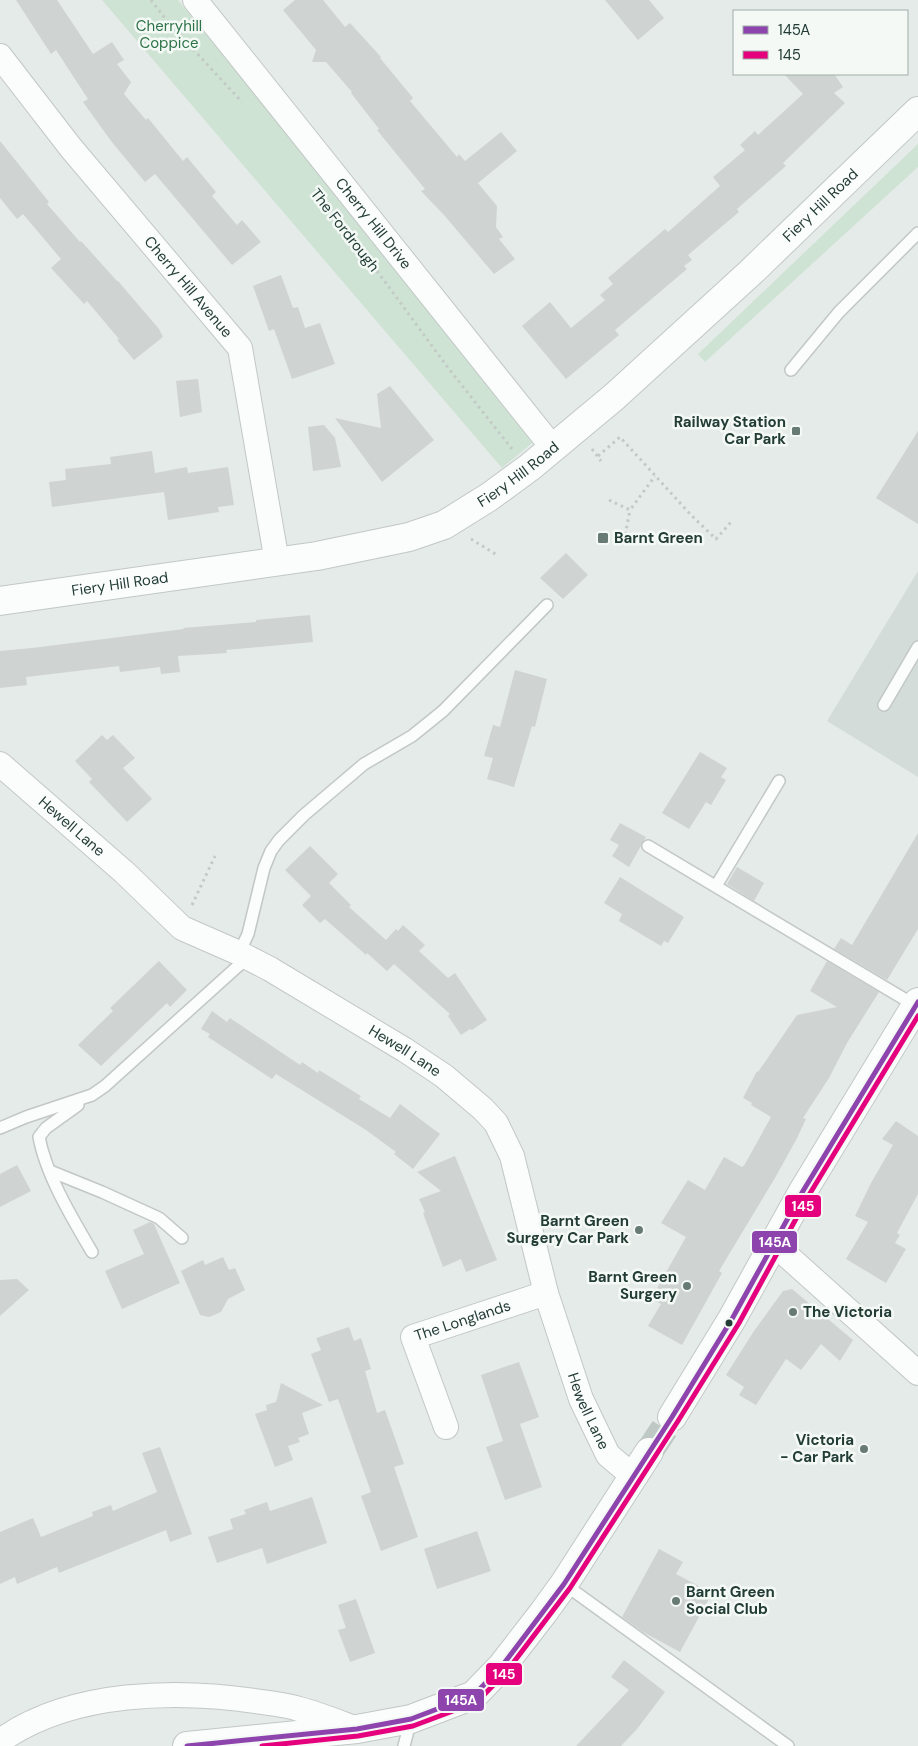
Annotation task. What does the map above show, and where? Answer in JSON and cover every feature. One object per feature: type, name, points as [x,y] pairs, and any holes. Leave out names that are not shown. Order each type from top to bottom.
[{"type":"street","name":"Cherry Hill Drive","points":[[195,0],[553,448]]},
{"type":"street","name":"Cherry Hill Avenue","points":[[0,56],[70,148],[240,348],[277,562]]},
{"type":"street","name":"Fiery Hill Road","points":[[0,601],[317,556],[409,537],[444,526],[490,497],[530,467],[614,397],[750,273],[918,111]]},
{"type":"street","name":"Hewell Lane","points":[[0,764],[124,872],[182,928],[243,955],[303,987],[405,1050],[444,1076],[483,1109],[496,1123],[512,1156],[546,1293],[581,1399],[608,1455],[633,1476]]},
{"type":"street","points":[[672,1417],[732,1319],[803,1191],[917,1004]]},
{"type":"street","points":[[774,1244],[918,1373]]},
{"type":"street","name":"The Longlands","points":[[446,1427],[413,1337],[546,1293]]},
{"type":"street","points":[[187,1746],[357,1729],[411,1719],[474,1695],[502,1666],[564,1584],[649,1452]]},
{"type":"street","points":[[0,1740],[16,1729],[69,1708],[116,1699],[180,1695],[240,1699],[298,1708],[357,1729]]},
{"type":"lane","points":[[790,370],[840,312],[918,233]]},
{"type":"lane","points":[[92,1252],[66,1207],[41,1148],[39,1137],[46,1128],[105,1086],[243,955],[264,868],[271,851],[279,840],[304,815],[364,764],[412,736],[443,711],[547,605]]},
{"type":"lane","points":[[884,705],[918,646]]},
{"type":"lane","points":[[716,886],[779,781]]},
{"type":"lane","points":[[648,846],[917,1004]]},
{"type":"lane","points":[[0,1128],[26,1117],[92,1096]]},
{"type":"lane","points":[[50,1171],[159,1218],[182,1238]]},
{"type":"lane","points":[[564,1584],[788,1746]]},
{"type":"lane","points":[[404,1746],[411,1719]]},
{"type":"path","points":[[151,0],[168,22],[246,106]]},
{"type":"path","name":"The Fordrough","points":[[376,269],[449,369],[517,455],[530,467]]},
{"type":"path","points":[[598,456],[620,437],[716,539],[732,520]]},
{"type":"path","points":[[624,541],[630,510],[655,476]]},
{"type":"path","points":[[609,500],[630,510]]},
{"type":"path","points":[[192,904],[215,856]]},
{"type":"shaded area","points":[[918,571],[918,777],[827,721]]},
{"type":"green space","name":"Cherryhill Coppice","points":[[102,0],[178,0],[537,439],[502,468]]},
{"type":"green space","points":[[918,144],[918,167],[705,362],[698,354]]},
{"type":"building","points":[[16,0],[57,0],[93,54],[112,42],[124,60],[117,64],[131,82],[124,94],[146,120],[148,118],[183,161],[187,157],[216,192],[212,196],[237,225],[242,220],[261,242],[232,265],[155,174],[145,182],[111,141],[83,102],[88,99],[56,50],[51,54]]},
{"type":"building","points":[[295,0],[323,0],[345,27],[350,23],[381,57],[413,98],[410,101],[457,157],[459,154],[465,161],[501,132],[517,151],[478,183],[497,206],[496,227],[503,237],[499,239],[515,259],[494,274],[421,191],[425,189],[377,130],[379,129],[352,92],[326,62],[312,62],[316,50],[283,10]]},
{"type":"building","points":[[605,0],[649,0],[664,18],[638,40]]},
{"type":"building","points":[[785,75],[835,75],[843,87],[834,93],[845,103],[783,163],[786,166],[737,209],[739,212],[688,255],[692,260],[684,266],[687,269],[615,330],[619,335],[566,379],[522,326],[550,302],[571,328],[605,300],[600,295],[613,284],[608,278],[665,229],[668,232],[720,186],[713,177],[745,150],[740,145],[755,131],[758,135],[803,94]]},
{"type":"building","points":[[0,141],[49,202],[47,204],[159,329],[163,337],[134,360],[87,301],[84,304],[51,268],[61,259],[23,214],[17,219],[0,198]]},
{"type":"building","points":[[281,275],[293,308],[298,307],[305,328],[320,323],[335,364],[292,379],[274,329],[269,331],[253,286]]},
{"type":"building","points":[[198,379],[202,412],[180,417],[176,381]]},
{"type":"building","points":[[390,386],[434,440],[382,482],[335,418],[381,428],[377,394]]},
{"type":"building","points":[[324,425],[335,438],[341,467],[313,471],[308,427]]},
{"type":"building","points":[[918,431],[918,524],[876,498]]},
{"type":"building","points":[[152,451],[155,473],[187,467],[188,473],[228,467],[234,505],[218,507],[219,512],[168,520],[164,492],[52,507],[49,482],[66,480],[65,469],[111,464],[110,457]]},
{"type":"building","points":[[566,553],[588,575],[563,599],[540,578]]},
{"type":"building","points":[[310,615],[313,642],[226,650],[227,653],[178,656],[180,672],[161,674],[160,667],[120,672],[119,666],[26,677],[27,685],[0,688],[0,651],[183,628]]},
{"type":"building","points":[[515,670],[547,679],[535,727],[532,726],[514,787],[487,779],[493,758],[484,756],[493,725],[500,727]]},
{"type":"building","points":[[102,735],[107,740],[113,735],[135,758],[123,768],[152,799],[127,822],[89,782],[92,779],[75,761]]},
{"type":"building","points":[[700,752],[727,768],[721,777],[726,780],[711,805],[706,802],[689,829],[662,813]]},
{"type":"building","points":[[620,823],[646,837],[629,867],[612,856],[619,845],[610,840]]},
{"type":"building","points":[[918,833],[918,929],[887,980],[834,949],[841,938],[852,945]]},
{"type":"building","points":[[310,846],[338,874],[329,883],[351,905],[349,907],[386,940],[396,929],[398,931],[403,925],[425,945],[419,951],[448,978],[455,973],[487,1020],[461,1035],[448,1016],[450,1014],[394,964],[387,971],[325,919],[320,923],[302,905],[311,896],[285,870]]},
{"type":"building","points":[[737,867],[764,883],[754,901],[727,884]]},
{"type":"building","points":[[620,877],[684,917],[668,943],[664,941],[661,946],[619,921],[622,914],[604,903]]},
{"type":"building","points":[[159,961],[187,990],[170,1007],[167,1003],[101,1066],[78,1045],[113,1011],[110,1008]]},
{"type":"building","points":[[827,961],[879,992],[847,1043],[829,1078],[803,1118],[806,1119],[796,1140],[719,1271],[722,1273],[682,1345],[648,1326],[661,1304],[651,1299],[686,1237],[661,1223],[688,1180],[705,1190],[724,1157],[742,1167],[745,1164],[771,1117],[743,1098],[757,1071],[797,1015],[837,1007],[810,991]]},
{"type":"building","points":[[212,1011],[227,1022],[230,1018],[300,1065],[302,1062],[318,1073],[319,1070],[361,1096],[359,1099],[390,1118],[400,1104],[440,1134],[413,1169],[394,1154],[396,1152],[366,1130],[276,1074],[272,1079],[208,1037],[210,1034],[201,1029]]},
{"type":"building","points":[[896,1121],[918,1136],[918,1194],[897,1233],[900,1235],[895,1243],[906,1249],[886,1283],[846,1259],[868,1222],[855,1216],[893,1145],[882,1139]]},
{"type":"building","points":[[455,1156],[497,1260],[466,1272],[461,1259],[443,1267],[419,1199],[441,1191],[417,1172]]},
{"type":"building","points":[[17,1165],[31,1191],[0,1207],[0,1174]]},
{"type":"building","points":[[150,1222],[154,1224],[180,1283],[122,1309],[105,1271],[144,1254],[133,1230]]},
{"type":"building","points":[[223,1257],[229,1270],[235,1268],[245,1290],[228,1299],[221,1312],[209,1317],[200,1315],[181,1271],[203,1260],[205,1265]]},
{"type":"building","points":[[17,1279],[29,1290],[0,1316],[0,1280]]},
{"type":"building","name":"The Victoria","points":[[792,1289],[853,1340],[840,1361],[821,1344],[801,1370],[786,1359],[756,1405],[739,1395],[744,1387],[726,1375],[754,1331],[783,1291]]},
{"type":"building","points":[[349,1327],[354,1341],[361,1338],[371,1369],[365,1371],[377,1413],[385,1410],[404,1464],[394,1467],[418,1537],[381,1551],[361,1496],[371,1492],[338,1399],[329,1402],[311,1354],[321,1350],[316,1338]]},
{"type":"building","points":[[519,1362],[539,1417],[520,1424],[542,1487],[505,1500],[486,1447],[503,1441],[481,1375]]},
{"type":"building","points":[[281,1383],[323,1405],[302,1413],[309,1434],[298,1438],[300,1442],[288,1446],[293,1460],[275,1467],[255,1414],[267,1410],[266,1405],[276,1402]]},
{"type":"building","points":[[160,1447],[192,1534],[170,1542],[166,1530],[59,1573],[57,1567],[17,1584],[15,1577],[0,1584],[0,1532],[33,1518],[41,1537],[93,1516],[92,1512],[111,1505],[113,1511],[157,1492],[142,1453]]},
{"type":"building","points":[[312,1497],[327,1543],[267,1564],[262,1548],[217,1563],[208,1537],[233,1529],[230,1519],[246,1514],[244,1510],[267,1502],[270,1511]]},
{"type":"building","points":[[477,1531],[491,1571],[437,1589],[424,1549]]},
{"type":"building","points":[[659,1549],[683,1562],[676,1574],[712,1593],[680,1652],[643,1632],[622,1617]]},
{"type":"building","points":[[356,1599],[375,1653],[350,1662],[338,1630],[346,1628],[338,1605]]},
{"type":"building","points":[[624,1660],[665,1692],[637,1729],[621,1746],[576,1746],[629,1690],[611,1677]]},
{"type":"tunnel","points":[[649,1452],[672,1417]]},
{"type":"transit line","name":"145A","points":[[187,1746],[357,1729],[411,1719],[474,1695],[502,1666],[564,1584],[672,1417],[732,1319],[803,1191],[918,1002]]},
{"type":"transit line","name":"145","points":[[262,1746],[358,1736],[413,1726],[477,1702],[507,1671],[570,1588],[678,1421],[739,1323],[809,1195],[918,1016]]},
{"type":"place","name":"Railway Station Car Park","points":[[796,431]]},
{"type":"place","name":"Barnt Green","points":[[603,538]]},
{"type":"place","name":"Barnt Green Surgery Car Park","points":[[639,1230]]},
{"type":"place","name":"Barnt Green Surgery","points":[[687,1286]]},
{"type":"place","name":"The Victoria","points":[[793,1312]]},
{"type":"place","name":"Victoria - Car Park","points":[[864,1449]]},
{"type":"place","name":"Barnt Green Social Club","points":[[676,1601]]}]
